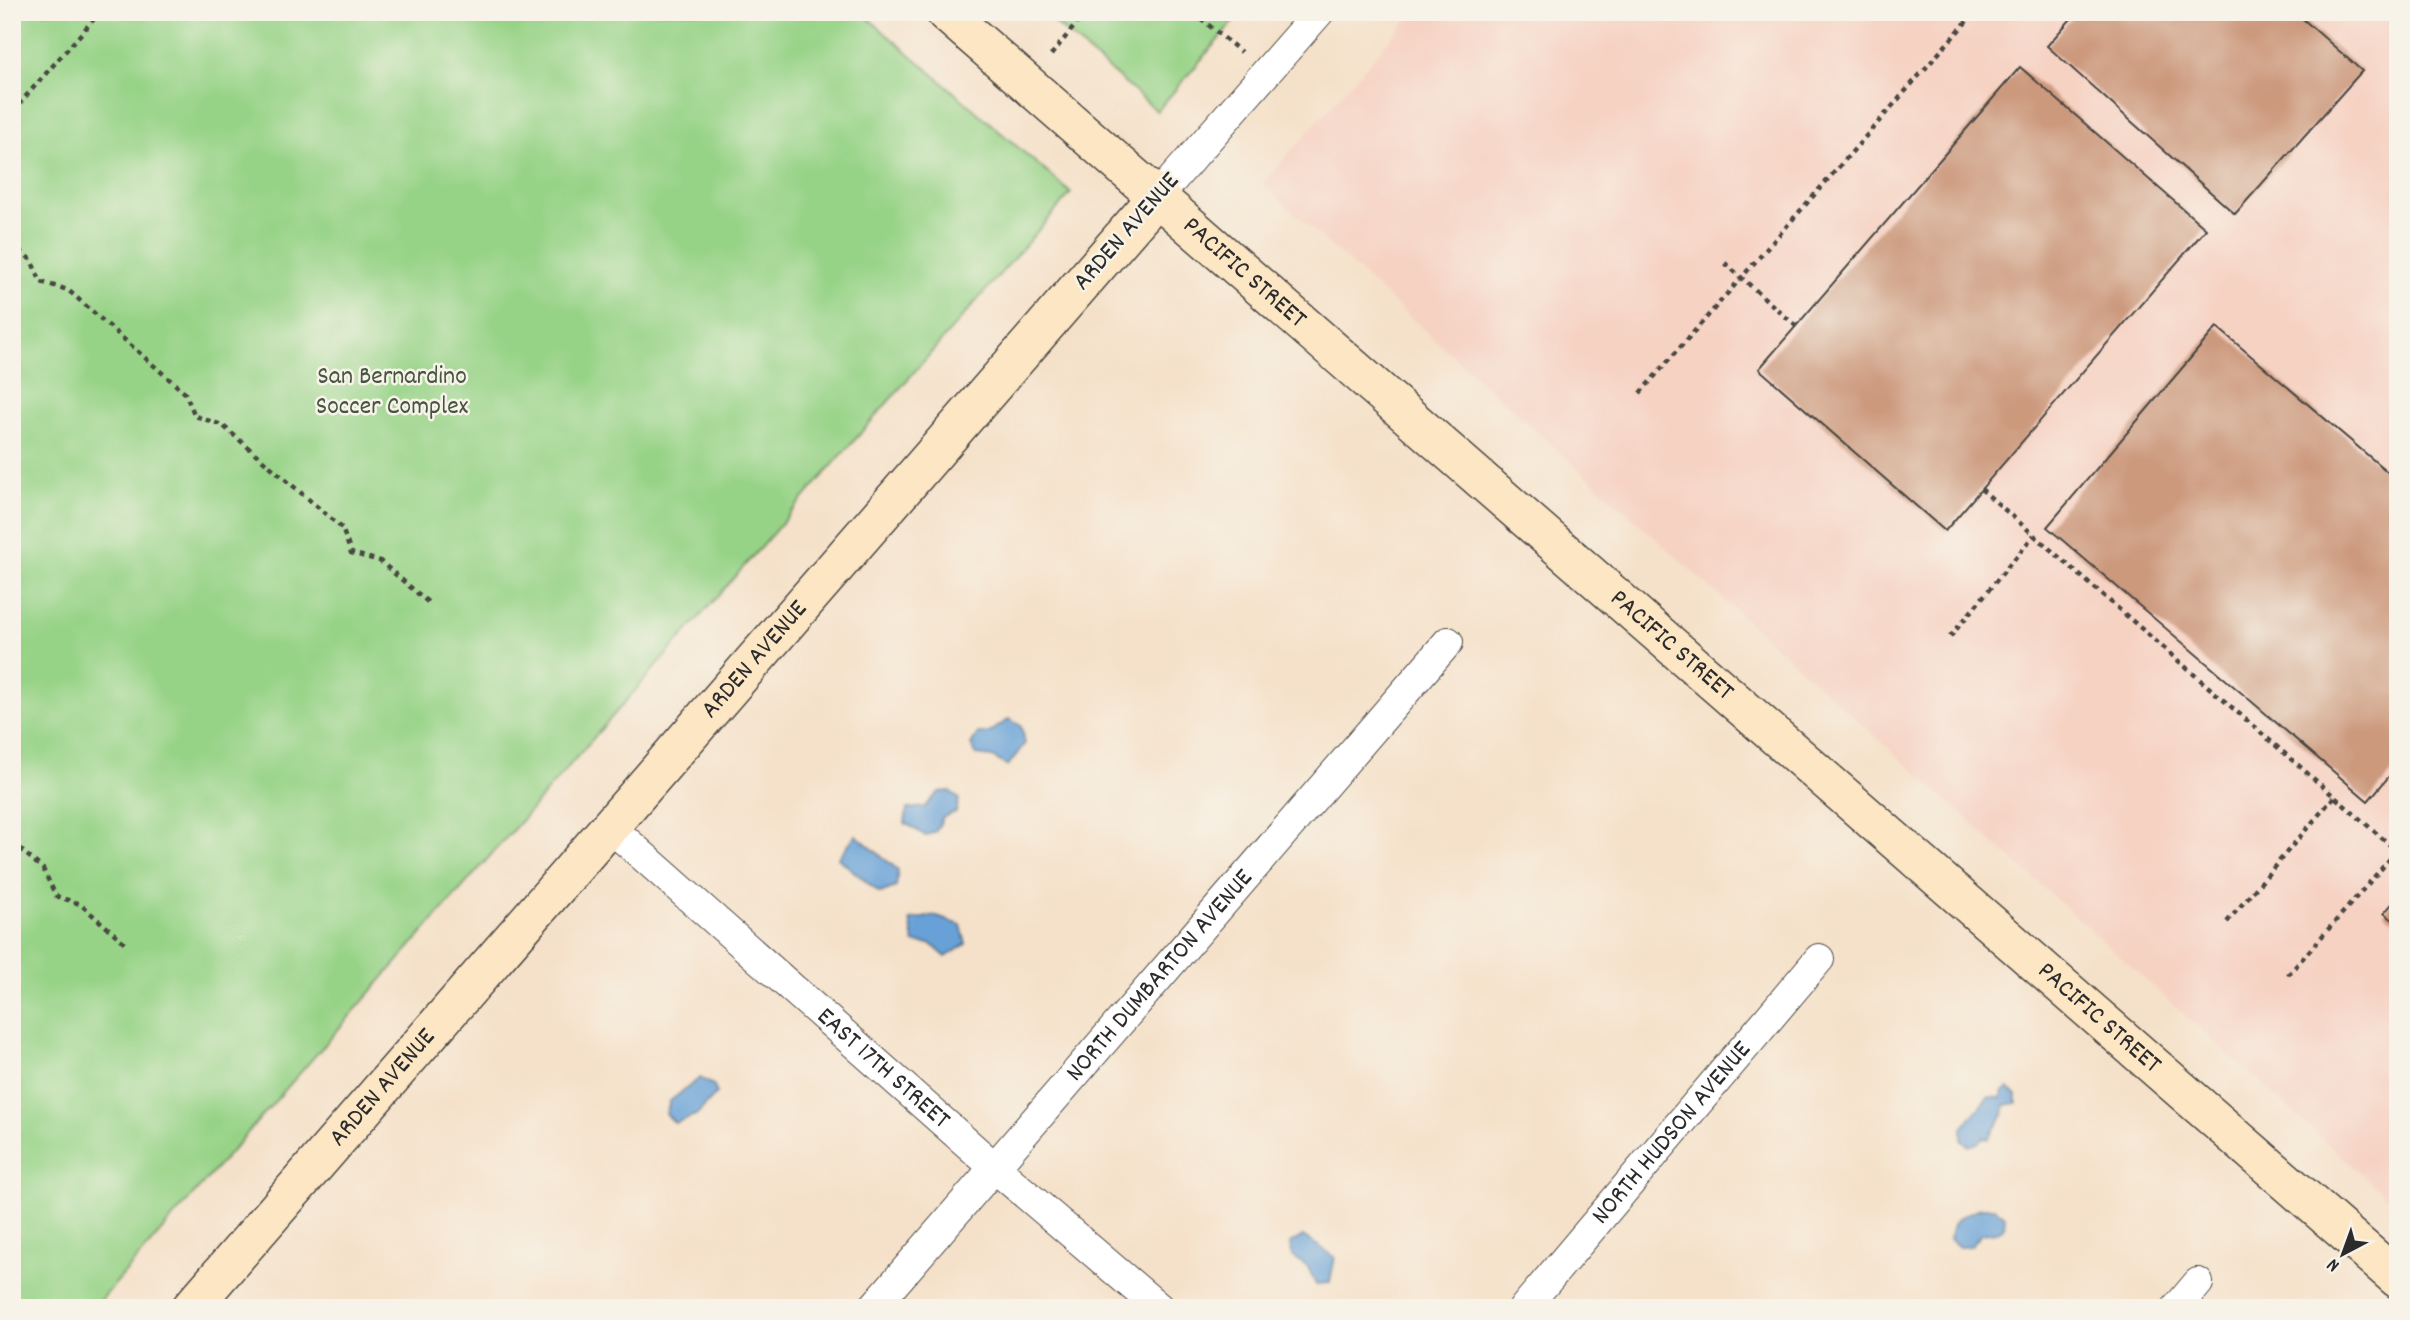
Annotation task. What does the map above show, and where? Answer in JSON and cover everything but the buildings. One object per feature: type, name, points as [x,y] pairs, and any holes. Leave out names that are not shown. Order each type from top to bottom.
[{"type":"street","name":"PACIFIC STREET","points":[[946,12],[2398,1279]]},
{"type":"street","name":"ARDEN AVENUE","points":[[191,1308],[1319,12]]},
{"type":"street","name":"NORTH DUMBARTON AVENUE","points":[[873,1308],[1448,642]]},
{"type":"street","name":"EAST 17TH STREET","points":[[609,826],[1159,1308]]},
{"type":"street","name":"NORTH HUDSON AVENUE","points":[[1524,1308],[1819,958]]},
{"type":"street","points":[[2177,1308],[2198,1283]]},
{"type":"path","points":[[12,112],[100,12]]},
{"type":"path","points":[[1028,84],[1086,12]]},
{"type":"path","points":[[1193,12],[1266,73]]},
{"type":"path","points":[[1640,393],[1975,12]]},
{"type":"path","points":[[12,243],[31,260],[41,282],[68,290],[186,393],[195,416],[222,425],[342,528],[351,553],[380,561],[430,604]]},
{"type":"path","points":[[1725,263],[1796,326]]},
{"type":"path","points":[[1981,489],[2397,851],[2288,975]]},
{"type":"path","points":[[1950,637],[2034,535],[2303,770]]},
{"type":"path","points":[[2227,922],[2334,797]]},
{"type":"path","points":[[12,842],[43,869],[56,896],[80,904],[125,943]]},
{"type":"shaded area","points":[[1414,12],[2398,12],[2398,1207],[1262,184]]},
{"type":"green space","name":"San Bernardino Soccer Complex","points":[[12,12],[861,12],[1071,193],[94,1308],[12,1308]]},
{"type":"green space","points":[[1042,12],[1242,12],[1157,111]]},
{"type":"water","points":[[1009,719],[1021,726],[1025,743],[1008,766],[992,757],[976,755],[971,745],[978,733],[989,733]]},
{"type":"water","points":[[950,791],[959,799],[956,812],[943,817],[936,831],[926,836],[905,823],[907,809],[925,807],[939,792]]},
{"type":"water","points":[[856,835],[898,870],[896,887],[880,893],[838,858]]},
{"type":"water","points":[[934,916],[961,925],[966,944],[946,957],[931,944],[914,943],[910,920]]},
{"type":"water","points":[[700,1078],[713,1085],[717,1093],[696,1115],[675,1123],[666,1114],[670,1101]]},
{"type":"water","points":[[2008,1088],[2017,1095],[2017,1103],[2005,1105],[2003,1115],[1988,1139],[1984,1137],[1969,1146],[1962,1141],[1962,1128],[1988,1097],[2001,1098],[2002,1092]]},
{"type":"water","points":[[1981,1208],[1995,1208],[2005,1216],[2004,1227],[1996,1232],[1982,1234],[1971,1246],[1959,1247],[1950,1239],[1953,1226],[1963,1215]]},
{"type":"water","points":[[1303,1236],[1335,1257],[1330,1282],[1316,1285],[1308,1267],[1293,1257],[1290,1244]]}]
